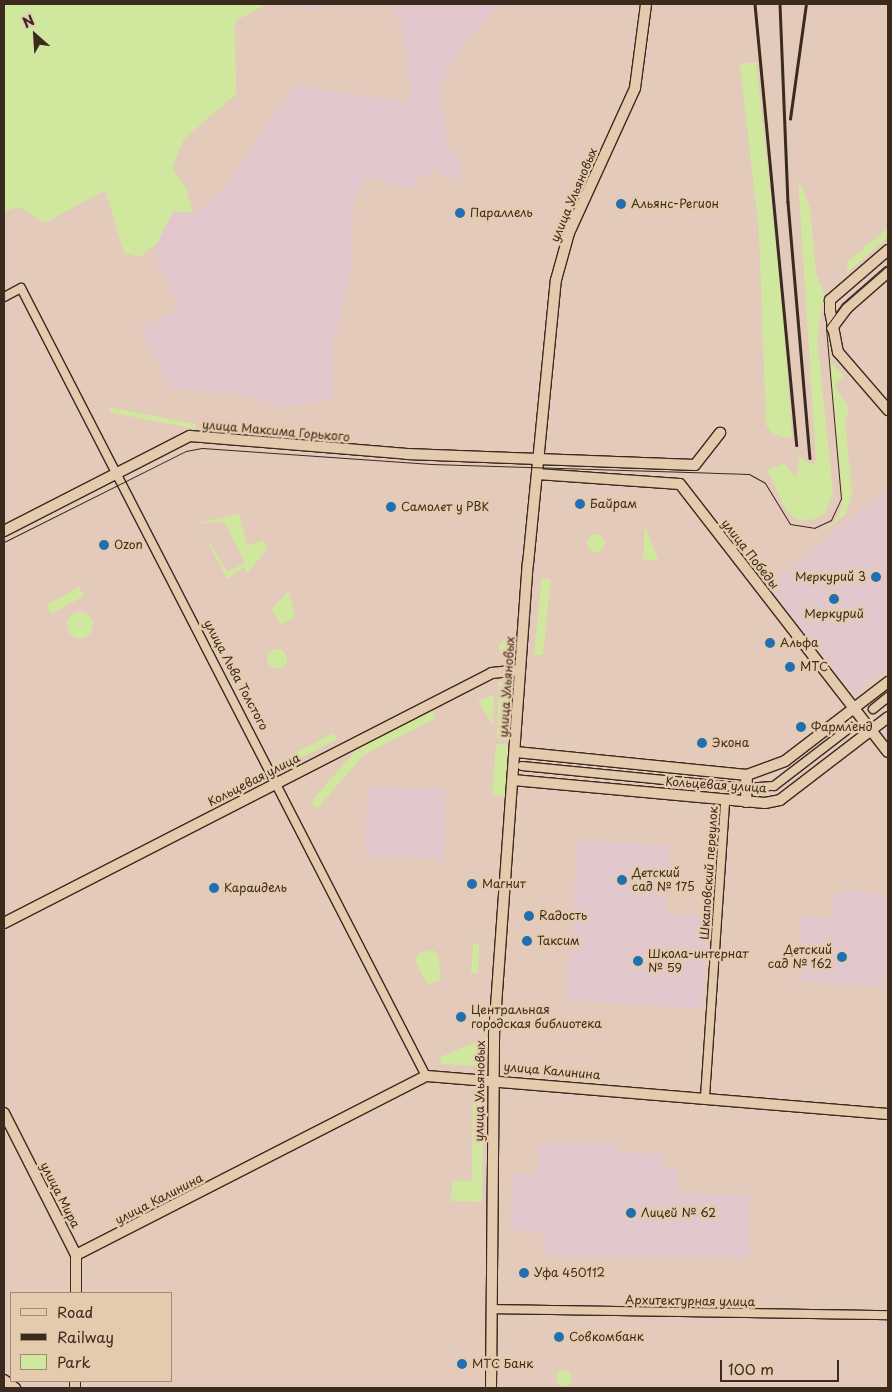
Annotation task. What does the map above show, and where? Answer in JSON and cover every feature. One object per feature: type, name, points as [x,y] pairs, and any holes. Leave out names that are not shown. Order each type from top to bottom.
[{"type":"street","name":"улица Ульяновых","points":[[490,1388],[492,1079],[516,752],[520,670],[538,458],[556,280],[569,233],[634,88],[646,4]]},
{"type":"street","points":[[888,250],[830,300],[832,328],[838,352],[888,410]]},
{"type":"street","points":[[832,328],[846,308],[888,272]]},
{"type":"street","name":"улица Льва Толстого","points":[[4,297],[21,288],[278,781],[426,1076]]},
{"type":"street","name":"улица Максима Горького","points":[[4,531],[190,436],[407,454],[695,465],[720,433]]},
{"type":"street","name":"улица Победы","points":[[537,474],[680,484],[888,752]]},
{"type":"street","name":"Кольцевая улица","points":[[4,923],[492,673],[520,670]]},
{"type":"street","name":"Кольцевая улица","points":[[516,752],[747,775],[785,761],[888,682]]},
{"type":"street","points":[[873,709],[888,697]]},
{"type":"street","name":"Кольцевая улица","points":[[513,780],[746,802],[780,800],[888,717]]},
{"type":"street","points":[[758,787],[774,786],[851,727]]},
{"type":"street","points":[[522,766],[738,787]]},
{"type":"street","points":[[746,802],[747,775]]},
{"type":"street","name":"Шкаповский переулок","points":[[705,1096],[725,800]]},
{"type":"street","name":"улица Калинина","points":[[76,1255],[426,1076],[492,1079],[705,1096],[888,1114]]},
{"type":"street","name":"улица Мира","points":[[4,1113],[76,1255],[76,1292]]},
{"type":"street","name":"Архитектурная улица","points":[[491,1309],[888,1315]]},
{"type":"street","points":[[4,1380],[15,1388]]},
{"type":"shaded area","points":[[286,4],[326,4],[309,11]]},
{"type":"shaded area","points":[[386,4],[500,4],[465,42],[439,86],[448,145],[463,171],[456,183],[434,171],[418,178],[413,189],[366,177],[353,205],[351,270],[332,351],[332,399],[280,408],[246,395],[171,388],[140,327],[180,310],[156,260],[157,243],[173,211],[193,213],[222,193],[295,85],[412,103],[402,23]]},
{"type":"shaded area","points":[[888,489],[888,666],[854,694],[767,586]]},
{"type":"shaded area","points":[[368,787],[446,790],[444,859],[366,856]]},
{"type":"shaded area","name":"Школа-интернат № 59","points":[[578,840],[670,846],[666,913],[709,916],[702,1009],[566,1000]]},
{"type":"shaded area","name":"Детский сад № 162","points":[[842,890],[888,895],[884,987],[797,980],[800,916],[832,918],[834,895]]},
{"type":"shaded area","name":"Лицей № 62","points":[[540,1142],[616,1143],[616,1152],[663,1154],[663,1168],[677,1169],[677,1193],[750,1195],[749,1258],[543,1255],[543,1231],[511,1230],[512,1173],[539,1174]]},
{"type":"green space","points":[[4,4],[267,4],[235,21],[236,94],[184,139],[172,167],[186,188],[193,213],[173,211],[157,243],[140,257],[124,253],[105,190],[45,223],[19,207],[4,211]]},
{"type":"green space","points":[[756,62],[781,291],[792,436],[787,438],[773,434],[766,425],[759,232],[740,64]]},
{"type":"green space","points":[[798,179],[810,208],[816,273],[824,294],[817,338],[833,491],[825,515],[811,520],[796,519],[786,510],[767,470],[784,464],[796,477],[799,457],[813,465],[816,460]]},
{"type":"green space","points":[[888,227],[888,237],[847,273],[848,262]]},
{"type":"green space","points":[[829,360],[844,376],[834,385],[849,408],[845,420],[852,492],[846,514],[824,531],[839,516],[843,498]]},
{"type":"green space","points":[[111,407],[196,424],[195,429],[110,412]]},
{"type":"green space","points":[[239,514],[247,546],[264,540],[267,549],[247,573],[244,567],[227,579],[200,526],[227,572],[245,563],[224,522],[199,523]]},
{"type":"green space","points":[[645,525],[658,560],[643,560]]},
{"type":"green space","points":[[596,534],[602,537],[605,543],[602,549],[596,552],[590,549],[587,543],[590,537]]},
{"type":"green space","points":[[542,578],[551,579],[543,656],[534,655]]},
{"type":"green space","points":[[79,587],[84,596],[51,614],[47,605]]},
{"type":"green space","points":[[289,591],[295,617],[280,625],[272,609]]},
{"type":"green space","points":[[80,612],[89,616],[93,625],[89,634],[80,638],[71,634],[67,625],[71,616]]},
{"type":"green space","points":[[507,640],[513,642],[515,648],[513,654],[507,656],[501,654],[499,648],[501,642]]},
{"type":"green space","points":[[277,649],[284,652],[287,659],[284,666],[277,669],[270,666],[267,659],[270,652]]},
{"type":"green space","points":[[499,681],[507,683],[512,694],[510,740],[497,739]]},
{"type":"green space","points":[[494,695],[493,725],[478,701]]},
{"type":"green space","points":[[432,710],[436,718],[363,755],[359,747]]},
{"type":"green space","points":[[334,733],[337,739],[282,767],[279,761]]},
{"type":"green space","points":[[496,744],[510,745],[506,796],[492,795]]},
{"type":"green space","points":[[357,749],[364,755],[317,808],[310,803]]},
{"type":"green space","points":[[473,943],[479,944],[478,974],[471,973]]},
{"type":"green space","points":[[433,950],[438,955],[441,979],[428,985],[415,961],[420,953]]},
{"type":"green space","points":[[487,1037],[485,1066],[440,1064],[441,1057]]},
{"type":"green space","points":[[473,1095],[483,1095],[482,1202],[451,1201],[452,1181],[472,1181]]},
{"type":"green space","points":[[564,1370],[570,1372],[572,1378],[570,1384],[564,1386],[558,1384],[556,1378],[558,1372]]},
{"type":"tram line","points":[[4,542],[186,451],[202,448],[431,464],[749,474],[765,483],[790,524],[814,528],[831,520],[841,499],[826,327],[842,305],[888,265]]},
{"type":"railway","points":[[755,4],[797,445]]},
{"type":"railway","points":[[780,4],[788,202],[810,458]]},
{"type":"railway","points":[[790,119],[806,4]]},
{"type":"place","name":"Альянс-Регион","points":[[621,204]]},
{"type":"place","name":"Параллель","points":[[460,213]]},
{"type":"place","name":"Байрам","points":[[580,504]]},
{"type":"place","name":"Самолет у РВК","points":[[391,507]]},
{"type":"place","name":"Ozon","points":[[104,545]]},
{"type":"place","name":"Меркурий 3","points":[[876,577]]},
{"type":"place","name":"Меркурий","points":[[834,599]]},
{"type":"place","name":"Альфа","points":[[770,643]]},
{"type":"place","name":"МТС","points":[[790,667]]},
{"type":"place","name":"Фармленд","points":[[801,727]]},
{"type":"place","name":"Экона","points":[[702,743]]},
{"type":"place","name":"Детский сад № 175","points":[[622,880]]},
{"type":"place","name":"Магнит","points":[[472,884]]},
{"type":"place","name":"Караидель","points":[[214,888]]},
{"type":"place","name":"Rадость","points":[[529,916]]},
{"type":"place","name":"Таксим","points":[[527,941]]},
{"type":"place","name":"Детский сад № 162","points":[[842,957]]},
{"type":"place","name":"Школа-интернат № 59","points":[[638,961]]},
{"type":"place","name":"Центральная городская библиотека","points":[[461,1017]]},
{"type":"place","name":"Лицей № 62","points":[[631,1213]]},
{"type":"place","name":"Уфа 450112","points":[[524,1273]]},
{"type":"place","name":"Совкомбанк","points":[[559,1337]]},
{"type":"place","name":"МТС Банк","points":[[462,1364]]}]
